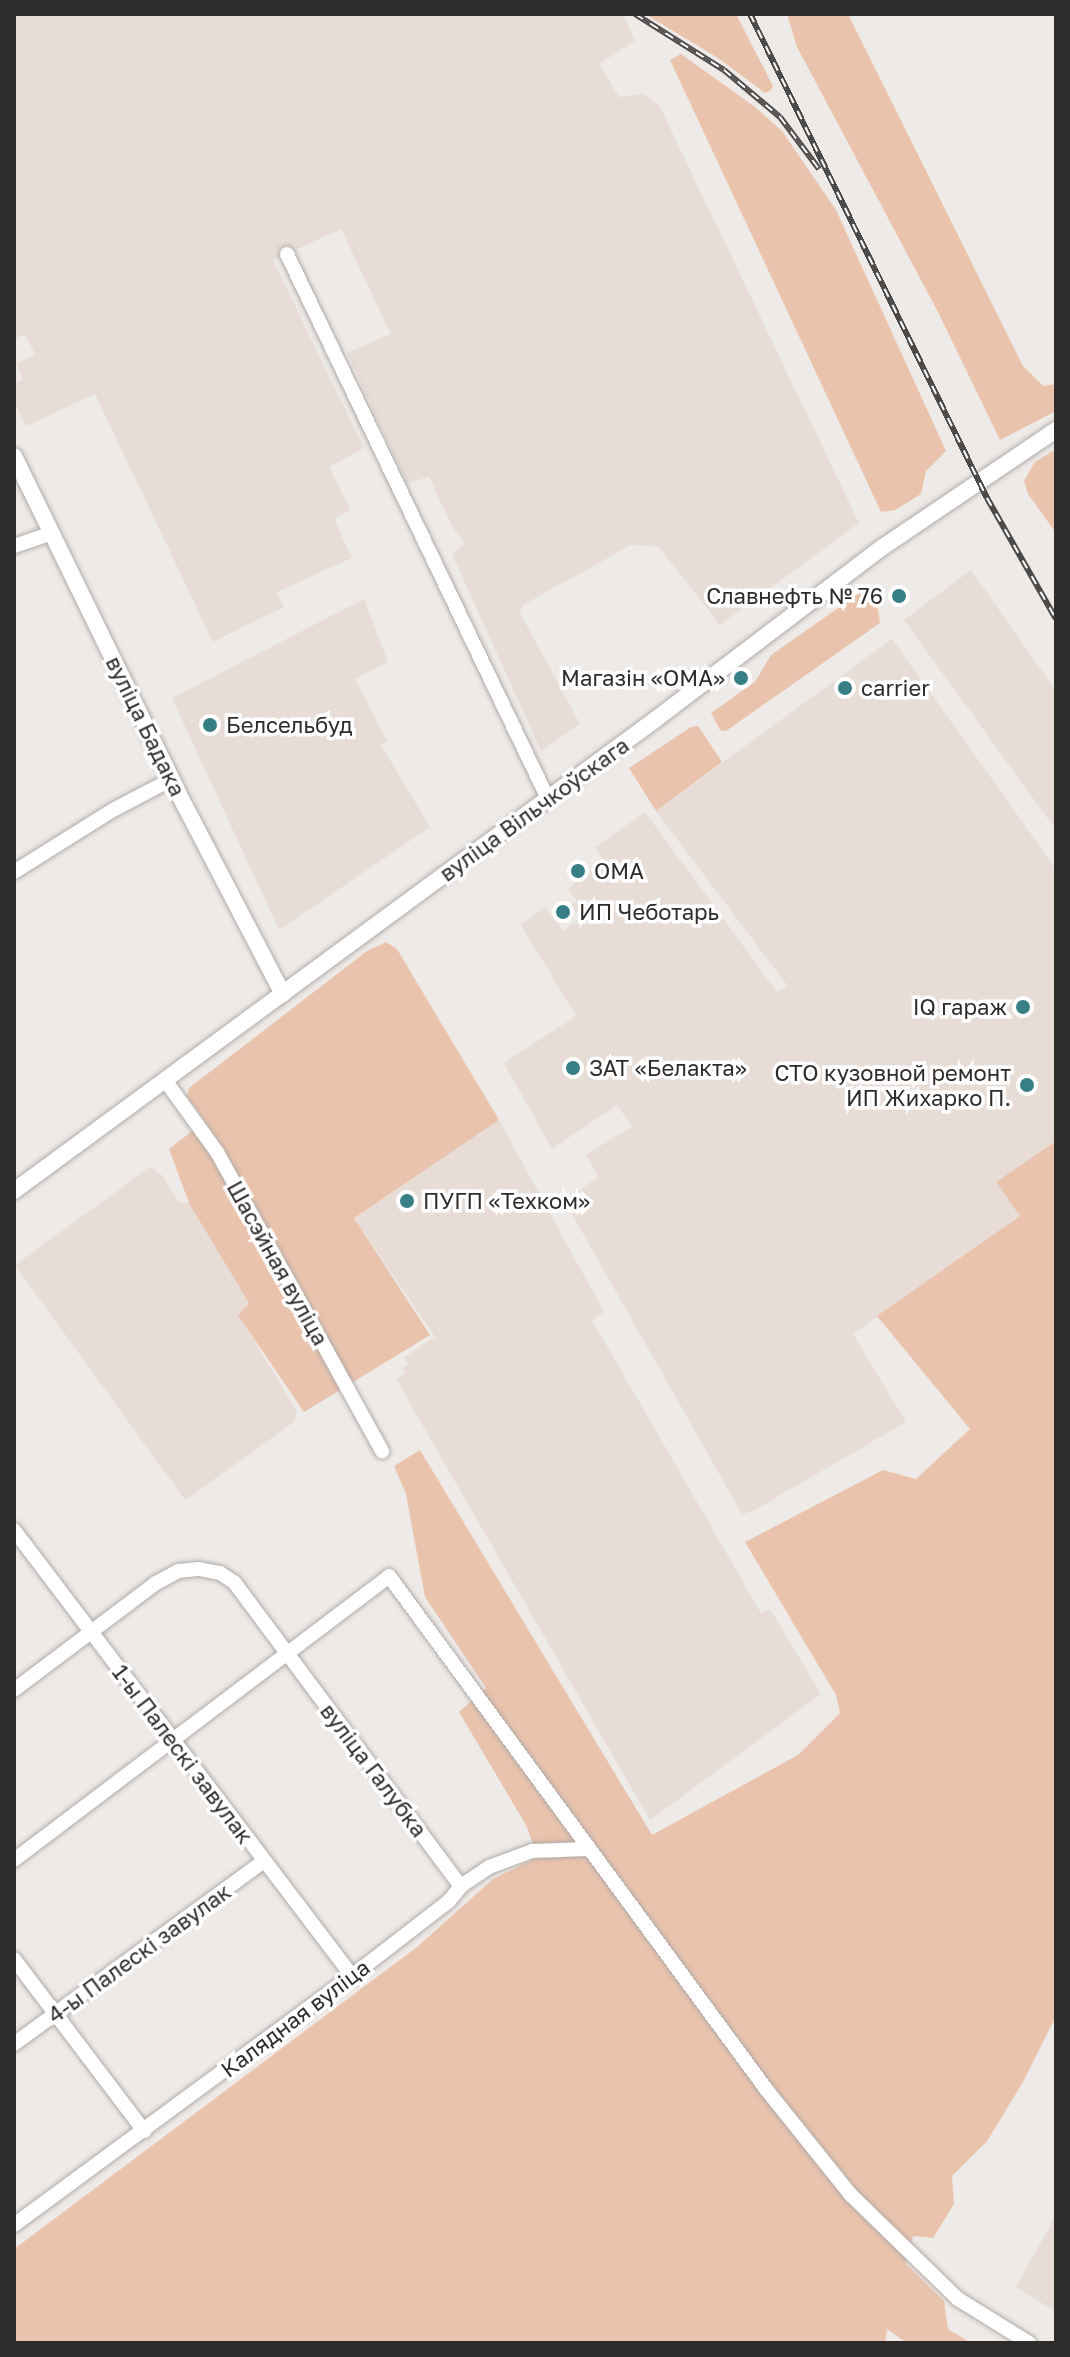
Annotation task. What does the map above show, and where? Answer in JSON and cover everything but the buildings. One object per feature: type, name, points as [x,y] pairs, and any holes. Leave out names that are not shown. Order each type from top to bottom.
[{"type":"main road","name":"вуліца Вільчкоўскага","points":[[14,1191],[548,799],[883,547],[1056,430]]},
{"type":"main road","name":"вуліца Бадака","points":[[14,456],[172,779],[283,994]]},
{"type":"street","points":[[287,254],[548,799]]},
{"type":"street","points":[[14,546],[52,533]]},
{"type":"street","points":[[14,872],[113,810],[172,779]]},
{"type":"street","name":"Шасэйная вуліца","points":[[165,1080],[217,1152],[382,1451]]},
{"type":"street","name":"1-ы Палескі завулак","points":[[15,1534],[352,1976]]},
{"type":"street","name":"вуліца Галубка","points":[[14,1690],[156,1583],[179,1571],[199,1569],[220,1573],[234,1582],[461,1886]]},
{"type":"street","points":[[14,1860],[389,1576],[766,2089],[851,2195],[958,2299],[1029,2343]]},
{"type":"street","name":"Калядная вуліца","points":[[14,2225],[352,1976],[449,1901],[461,1886],[489,1867],[532,1851],[588,1849]]},
{"type":"street","name":"4-ы Палескі завулак","points":[[14,2044],[264,1861]]},
{"type":"street","points":[[14,1959],[144,2131]]},
{"type":"shaded area","points":[[14,14],[623,14],[635,41],[599,64],[619,97],[643,94],[659,105],[859,523],[720,625],[659,547],[631,545],[523,605],[520,613],[580,724],[541,751],[452,554],[465,544],[452,526],[429,477],[407,483],[347,353],[391,334],[341,229],[273,260],[364,448],[329,467],[350,510],[334,519],[352,558],[277,592],[284,607],[213,642],[95,394],[26,426],[14,402],[14,384],[23,379],[16,364],[35,354],[25,334],[14,339]]},
{"type":"shaded area","points":[[645,14],[736,14],[773,86],[765,93],[718,58]]},
{"type":"shaded area","points":[[787,14],[848,14],[1023,366],[1043,386],[1056,384],[1056,411],[1000,440],[938,312],[797,47]]},
{"type":"shaded area","points":[[681,54],[755,107],[782,131],[836,210],[946,451],[926,471],[921,494],[895,510],[881,512],[670,60]]},
{"type":"shaded area","points":[[1056,449],[1056,533],[1028,494],[1024,481],[1035,462]]},
{"type":"shaded area","points":[[971,570],[1056,691],[1056,830],[904,620]]},
{"type":"shaded area","points":[[861,592],[878,609],[880,623],[726,731],[720,730],[711,713],[755,682],[771,655]]},
{"type":"shaded area","points":[[364,599],[388,662],[355,679],[387,741],[381,745],[430,827],[279,930],[172,698]]},
{"type":"shaded area","points":[[892,639],[1056,869],[1056,1141],[996,1182],[1021,1216],[853,1334],[906,1422],[753,1511],[742,1514],[564,1200],[599,1177],[586,1155],[632,1126],[617,1105],[552,1149],[504,1063],[576,1016],[521,925],[545,907],[563,931],[580,918],[571,905],[577,901],[568,888],[604,861],[595,848],[645,812],[777,992],[787,985],[656,811]]},
{"type":"shaded area","points":[[698,726],[722,762],[656,811],[629,768],[691,727]]},
{"type":"shaded area","points":[[386,942],[397,949],[499,1120],[354,1218],[430,1335],[304,1412],[238,1315],[249,1303],[189,1203],[169,1149],[205,1121],[187,1096],[189,1088],[367,951]]},
{"type":"shaded area","points":[[499,1120],[604,1312],[592,1320],[761,1613],[770,1609],[821,1694],[650,1820],[396,1379],[405,1373],[403,1368],[408,1364],[404,1357],[435,1337],[354,1218]]},
{"type":"shaded area","points":[[1056,1141],[1056,2016],[1023,2082],[987,2141],[952,2176],[954,2204],[933,2238],[913,2236],[906,2264],[944,2301],[948,2329],[971,2343],[907,2343],[887,2329],[885,2343],[14,2343],[14,2249],[417,1947],[493,1879],[538,1857],[526,1825],[459,1712],[486,1688],[425,1597],[406,1494],[394,1466],[420,1450],[652,1835],[798,1755],[840,1713],[836,1695],[745,1542],[883,1470],[916,1479],[970,1429],[877,1316],[1020,1216],[996,1182]]},
{"type":"shaded area","points":[[150,1167],[162,1175],[179,1202],[189,1203],[208,1231],[249,1303],[239,1315],[297,1412],[294,1422],[185,1500],[15,1265]]},
{"type":"shaded area","points":[[1056,2215],[1056,2312],[1016,2287]]},
{"type":"railway","points":[[635,14],[724,70],[780,117],[819,169]]},
{"type":"railway","points":[[750,14],[987,498],[1056,619]]},
{"type":"place","name":"Славнефть № 76","points":[[899,596]]},
{"type":"place","name":"Магазін «ОМА»","points":[[741,678]]},
{"type":"place","name":"carrier","points":[[845,688]]},
{"type":"place","name":"Белсельбуд","points":[[210,725]]},
{"type":"place","name":"ОМА","points":[[578,871]]},
{"type":"place","name":"ИП Чеботарь","points":[[563,912]]},
{"type":"place","name":"IQ гараж","points":[[1023,1007]]},
{"type":"place","name":"ЗАТ «Белакта»","points":[[573,1068]]},
{"type":"place","name":"СТО кузовной ремонт ИП Жихарко П.","points":[[1027,1085]]},
{"type":"place","name":"ПУГП «Техком»","points":[[407,1201]]}]
